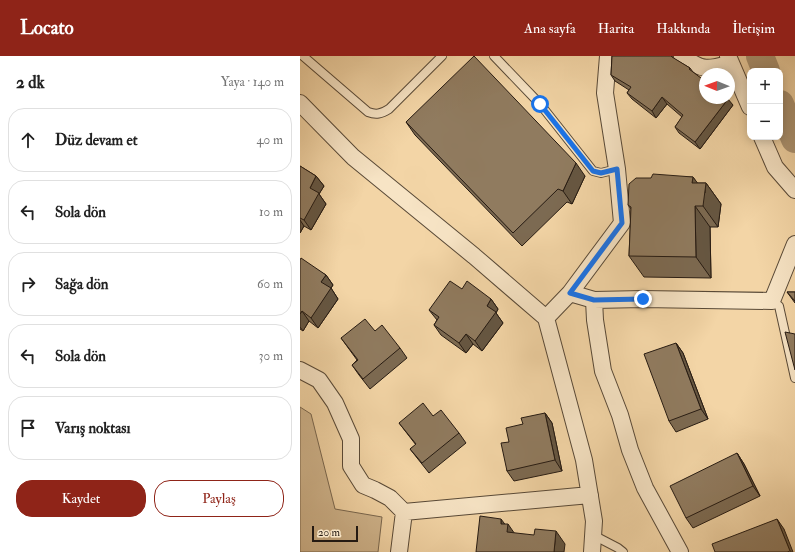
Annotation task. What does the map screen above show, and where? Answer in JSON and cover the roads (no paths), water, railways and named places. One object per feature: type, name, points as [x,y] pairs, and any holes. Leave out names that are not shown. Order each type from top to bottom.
[{"type":"street","points":[[546,318],[570,293],[622,223],[617,169],[605,93],[608,56]]},
{"type":"street","points":[[682,56],[694,65],[711,69],[730,60],[749,104]]},
{"type":"street","points":[[300,103],[353,157],[474,256],[546,318],[584,460],[594,521],[592,552]]},
{"type":"street","points":[[763,140],[774,167],[795,190]]},
{"type":"street","points":[[570,293],[594,300],[643,299],[772,301],[795,244]]},
{"type":"street","points":[[594,300],[595,320],[603,370],[620,415],[630,450],[645,488],[680,552]]},
{"type":"street","points":[[300,370],[319,380],[335,403],[351,439],[351,466],[363,485],[390,498],[404,512],[401,551]]},
{"type":"street","points":[[404,512],[590,496]]},
{"type":"lane","points":[[303,56],[368,112],[373,114],[379,114],[389,110],[442,56]]},
{"type":"lane","points":[[494,56],[540,104],[593,171],[601,173],[617,169]]},
{"type":"lane","points":[[772,301],[778,306],[795,378]]},
{"type":"lane","points":[[786,338],[795,337]]},
{"type":"lane","points":[[593,535],[623,552]]},
{"type":"waterway","points":[[760,56],[765,68]]},
{"type":"waterway","points":[[783,111],[795,139]]}]
